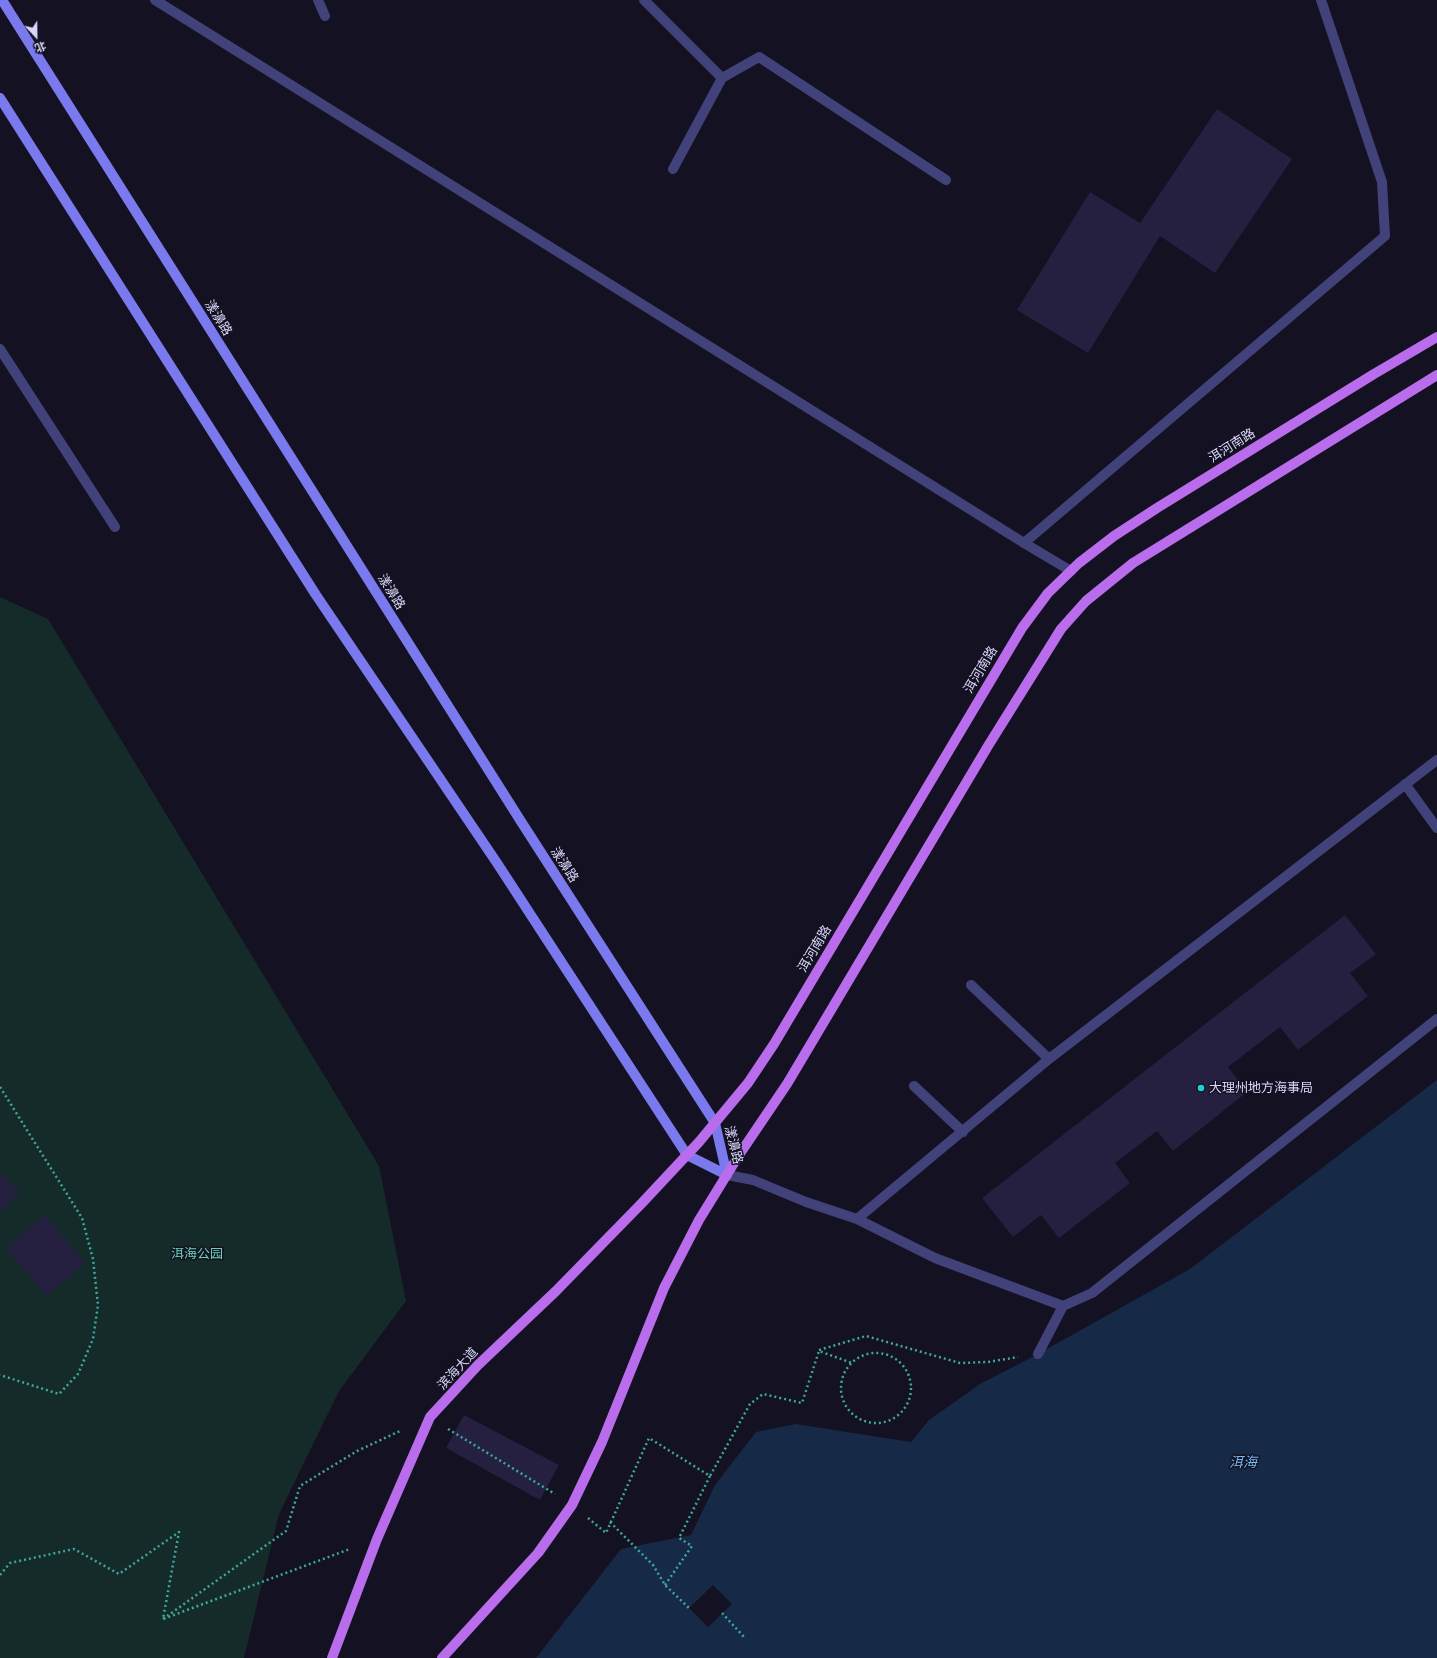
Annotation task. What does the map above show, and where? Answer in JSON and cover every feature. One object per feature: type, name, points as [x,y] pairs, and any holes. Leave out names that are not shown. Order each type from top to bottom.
[{"type":"main road","name":"漾濞路","points":[[2,0],[522,824],[714,1123],[727,1175]]},
{"type":"main road","points":[[0,98],[316,595],[497,863],[687,1155]]},
{"type":"main road","name":"洱河南路","points":[[687,1155],[744,1088],[767,1055],[1022,628],[1048,593],[1071,571],[1114,536],[1374,374],[1437,338]]},
{"type":"main road","points":[[442,1658],[538,1553],[572,1505],[602,1442],[664,1288],[699,1220],[787,1084],[1049,645],[1072,615],[1101,588],[1133,562],[1350,427],[1437,375]]},
{"type":"main road","name":"漾濞路","points":[[687,1155],[727,1175]]},
{"type":"main road","name":"滨海大道","points":[[332,1658],[377,1539],[430,1417],[478,1365],[598,1249],[687,1155]]},
{"type":"street","points":[[155,0],[1071,571]]},
{"type":"street","points":[[318,0],[325,16]]},
{"type":"street","points":[[644,0],[722,78]]},
{"type":"street","points":[[1024,543],[1385,236],[1382,182],[1321,0]]},
{"type":"street","points":[[673,169],[722,78],[759,57],[946,180]]},
{"type":"street","points":[[0,349],[115,527]]},
{"type":"street","points":[[857,1219],[1049,1060],[1437,760]]},
{"type":"street","points":[[1405,784],[1437,828]]},
{"type":"street","points":[[971,985],[1049,1060]]},
{"type":"street","points":[[1038,1354],[1063,1306],[1092,1293],[1437,1019]]},
{"type":"street","points":[[914,1086],[963,1132]]},
{"type":"street","points":[[727,1175],[753,1180],[806,1202],[857,1219],[935,1258],[1063,1306]]},
{"type":"path","points":[[0,1087],[82,1218],[93,1259],[98,1305],[93,1340],[78,1374],[59,1394],[0,1375]]},
{"type":"path","points":[[819,1350],[866,1336],[960,1363],[988,1362],[1038,1354]]},
{"type":"path","points":[[819,1350],[852,1363]]},
{"type":"path","points":[[665,1585],[692,1546],[679,1538],[710,1476],[750,1404],[763,1394],[802,1403],[819,1350]]},
{"type":"path","points":[[874,1353],[886,1354],[897,1359],[905,1368],[911,1379],[912,1391],[908,1403],[901,1412],[891,1420],[879,1423],[869,1422],[858,1418],[850,1411],[844,1403],[841,1392],[845,1371],[852,1363],[862,1356],[874,1353]]},
{"type":"path","points":[[162,1619],[286,1531],[300,1486],[357,1451],[430,1417],[572,1505],[606,1533],[649,1438],[710,1476]]},
{"type":"path","points":[[610,1522],[653,1565],[665,1585],[689,1608]]},
{"type":"path","points":[[0,1574],[10,1563],[74,1548],[119,1574],[179,1532],[162,1619]]},
{"type":"path","points":[[162,1619],[377,1539]]},
{"type":"path","points":[[722,1613],[744,1637]]},
{"type":"green space","name":"洱海公园","points":[[0,597],[48,619],[379,1166],[406,1301],[339,1391],[279,1514],[244,1658],[0,1658]]},
{"type":"water","name":"洱海","points":[[1437,1080],[1437,1658],[536,1658],[621,1549],[691,1535],[715,1485],[756,1432],[796,1424],[911,1442],[929,1420],[980,1384],[1038,1354],[1190,1269]]},
{"type":"pier","points":[[713,1585],[732,1604],[708,1627],[689,1608]]},
{"type":"building","points":[[1217,109],[1292,159],[1215,273],[1160,236],[1088,353],[1017,310],[1090,192],[1140,223]]},
{"type":"building","points":[[1345,915],[1376,954],[1350,973],[1368,996],[1298,1050],[1280,1027],[1228,1067],[1247,1092],[1173,1151],[1157,1131],[1115,1163],[1130,1183],[1059,1238],[1041,1215],[1013,1237],[982,1198]]},
{"type":"building","points":[[0,1172],[20,1194],[0,1212]]},
{"type":"building","points":[[45,1215],[85,1263],[46,1296],[6,1248]]},
{"type":"building","points":[[464,1415],[559,1465],[540,1500],[446,1448]]},
{"type":"place","name":"大理州地方海事局","points":[[1201,1088]]}]
